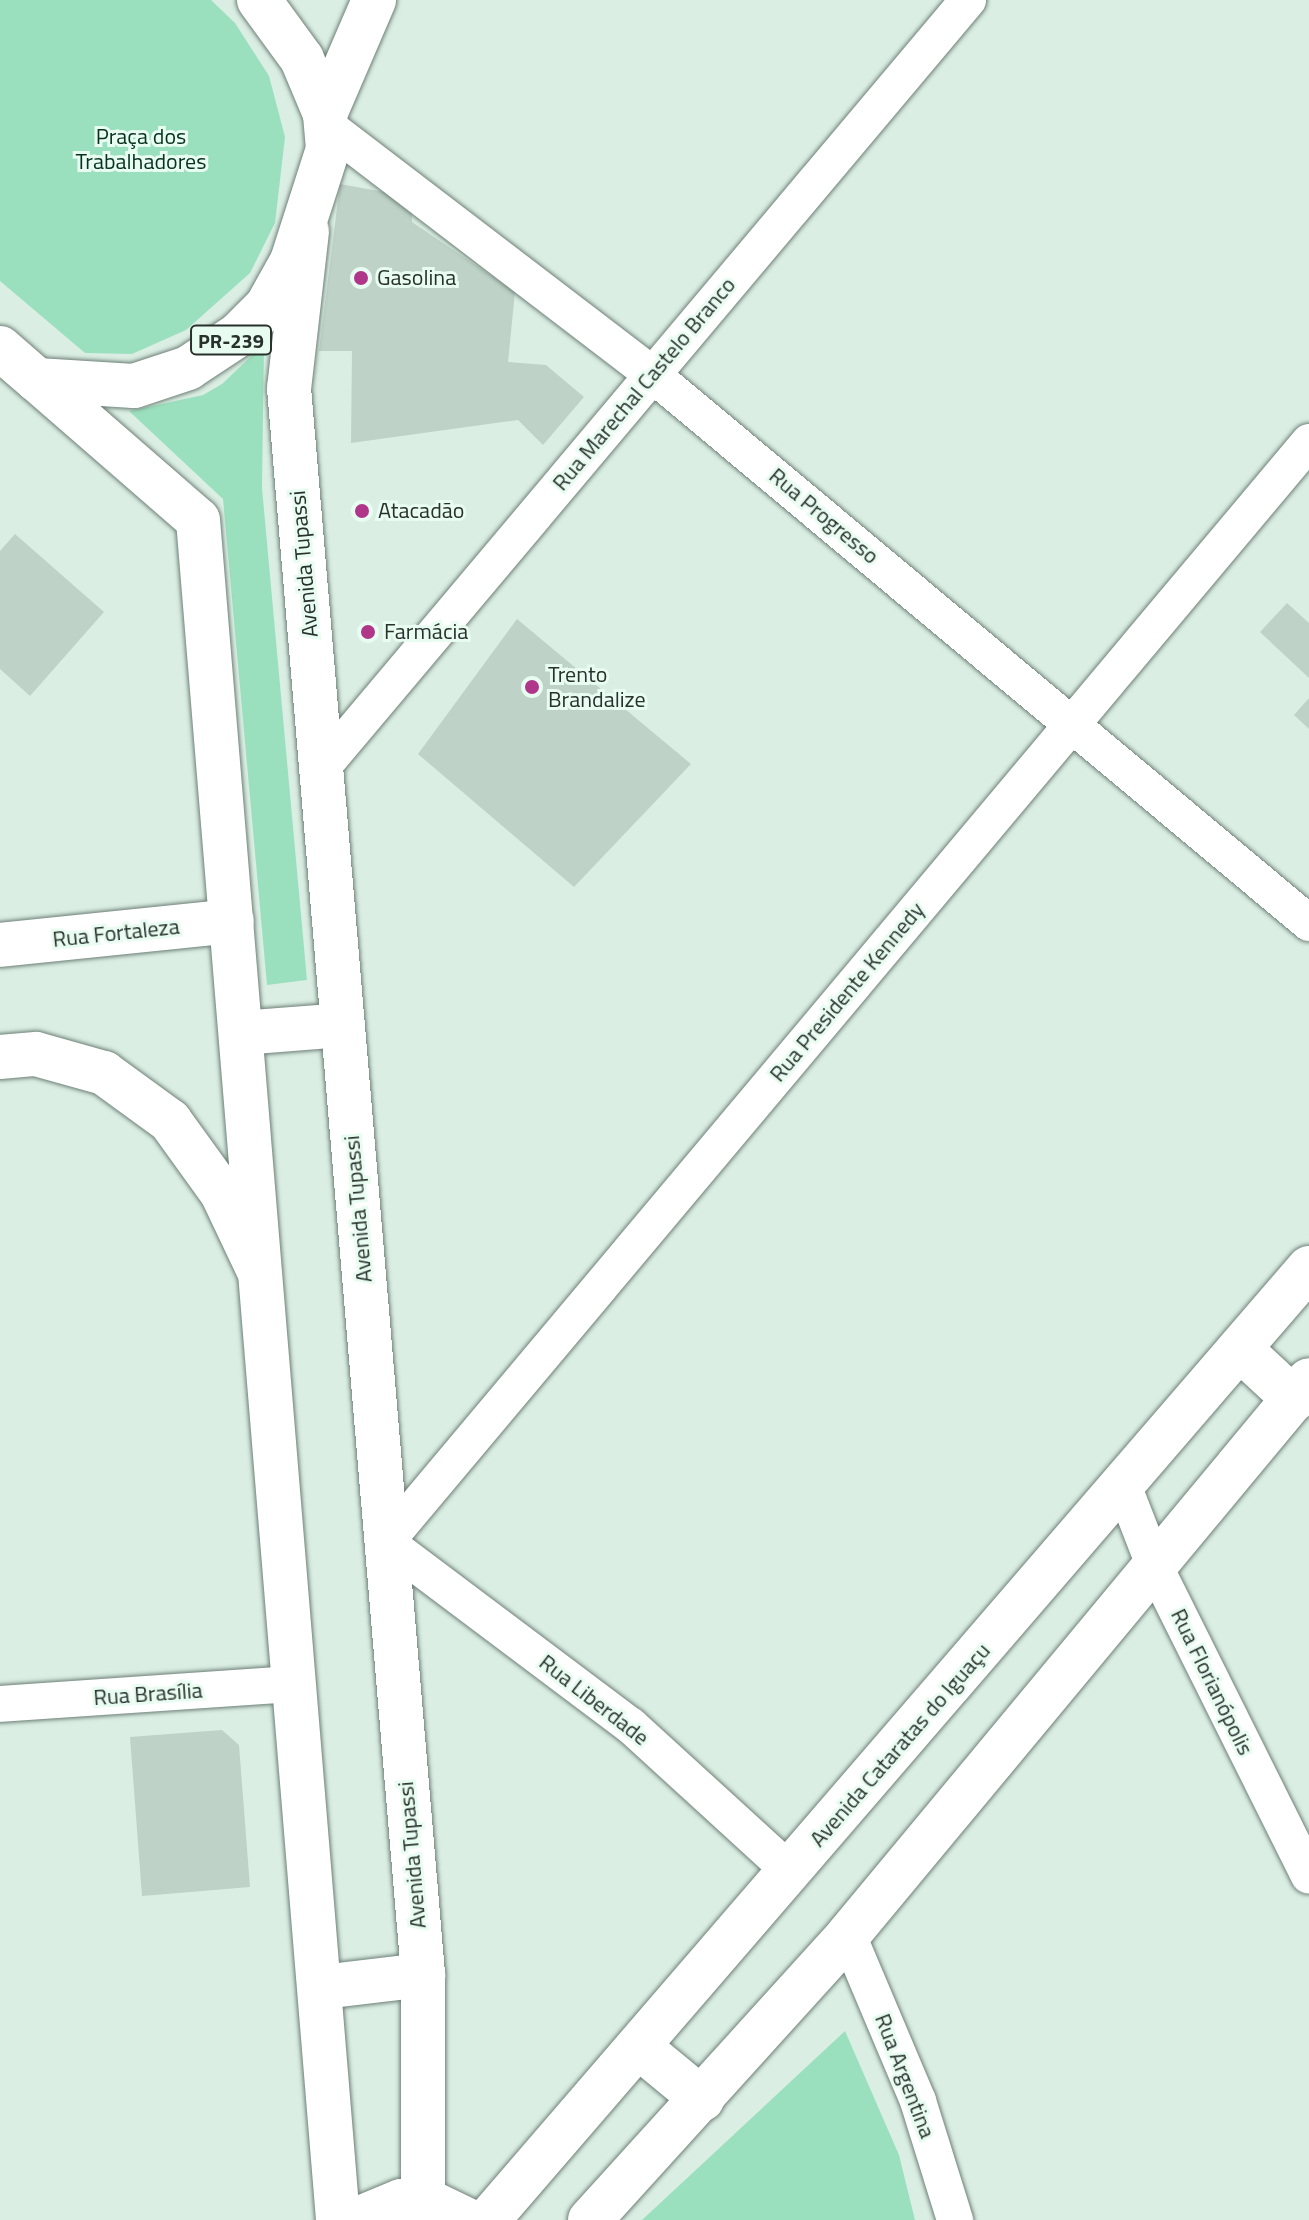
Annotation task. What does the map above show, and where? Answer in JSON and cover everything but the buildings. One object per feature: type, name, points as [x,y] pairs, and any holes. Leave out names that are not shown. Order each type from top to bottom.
[{"type":"main road","points":[[259,0],[302,59],[326,119]]},
{"type":"main road","name":"PR-239","points":[[37,380],[134,386],[188,368],[238,335],[267,306],[308,218],[328,149],[326,119],[374,0]]},
{"type":"main road","name":"Avenida Tupassi","points":[[308,218],[289,388],[423,1975],[423,2202]]},
{"type":"main road","points":[[0,348],[198,520],[322,1987],[338,2220]]},
{"type":"main road","name":"Rua Fortaleza","points":[[0,945],[232,921]]},
{"type":"main road","points":[[241,1033],[342,1025]]},
{"type":"main road","points":[[0,1057],[36,1054],[104,1073],[170,1121],[222,1193],[261,1276]]},
{"type":"main road","name":"Avenida Cataratas do Iguaçu","points":[[488,2220],[1309,1268]]},
{"type":"main road","points":[[590,2220],[848,1935],[1301,1389],[1240,1349]]},
{"type":"main road","points":[[322,1987],[423,1975]]},
{"type":"main road","points":[[639,2047],[702,2099]]},
{"type":"main road","points":[[355,2220],[387,2204],[423,2202],[467,2220]]},
{"type":"street","name":"Rua Marechal Castelo Branco","points":[[321,769],[968,0]]},
{"type":"street","name":"Rua Progresso","points":[[326,119],[653,375],[1309,923]]},
{"type":"street","name":"Rua Presidente Kennedy","points":[[386,1542],[1309,442]]},
{"type":"street","name":"Rua Florianópolis","points":[[1123,1485],[1154,1565],[1309,1876]]},
{"type":"street","name":"Rua Liberdade","points":[[386,1542],[631,1726],[791,1872]]},
{"type":"street","name":"Rua Brasília","points":[[0,1704],[296,1684]]},
{"type":"street","name":"Rua Argentina","points":[[848,1935],[912,2085],[955,2220]]},
{"type":"green space","name":"Praça dos Trabalhadores","points":[[0,0],[211,0],[235,23],[269,76],[285,137],[275,223],[250,273],[186,330],[132,354],[85,353],[0,281]]},
{"type":"green space","points":[[264,344],[262,488],[307,980],[267,985],[223,499],[129,411],[203,395],[222,384]]},
{"type":"green space","points":[[845,2031],[899,2155],[915,2220],[642,2220]]},
{"type":"place","name":"Gasolina","points":[[361,278]]},
{"type":"place","name":"Atacadão","points":[[362,511]]},
{"type":"place","name":"Farmácia","points":[[368,632]]},
{"type":"place","name":"Trento Brandalize","points":[[532,687]]}]
